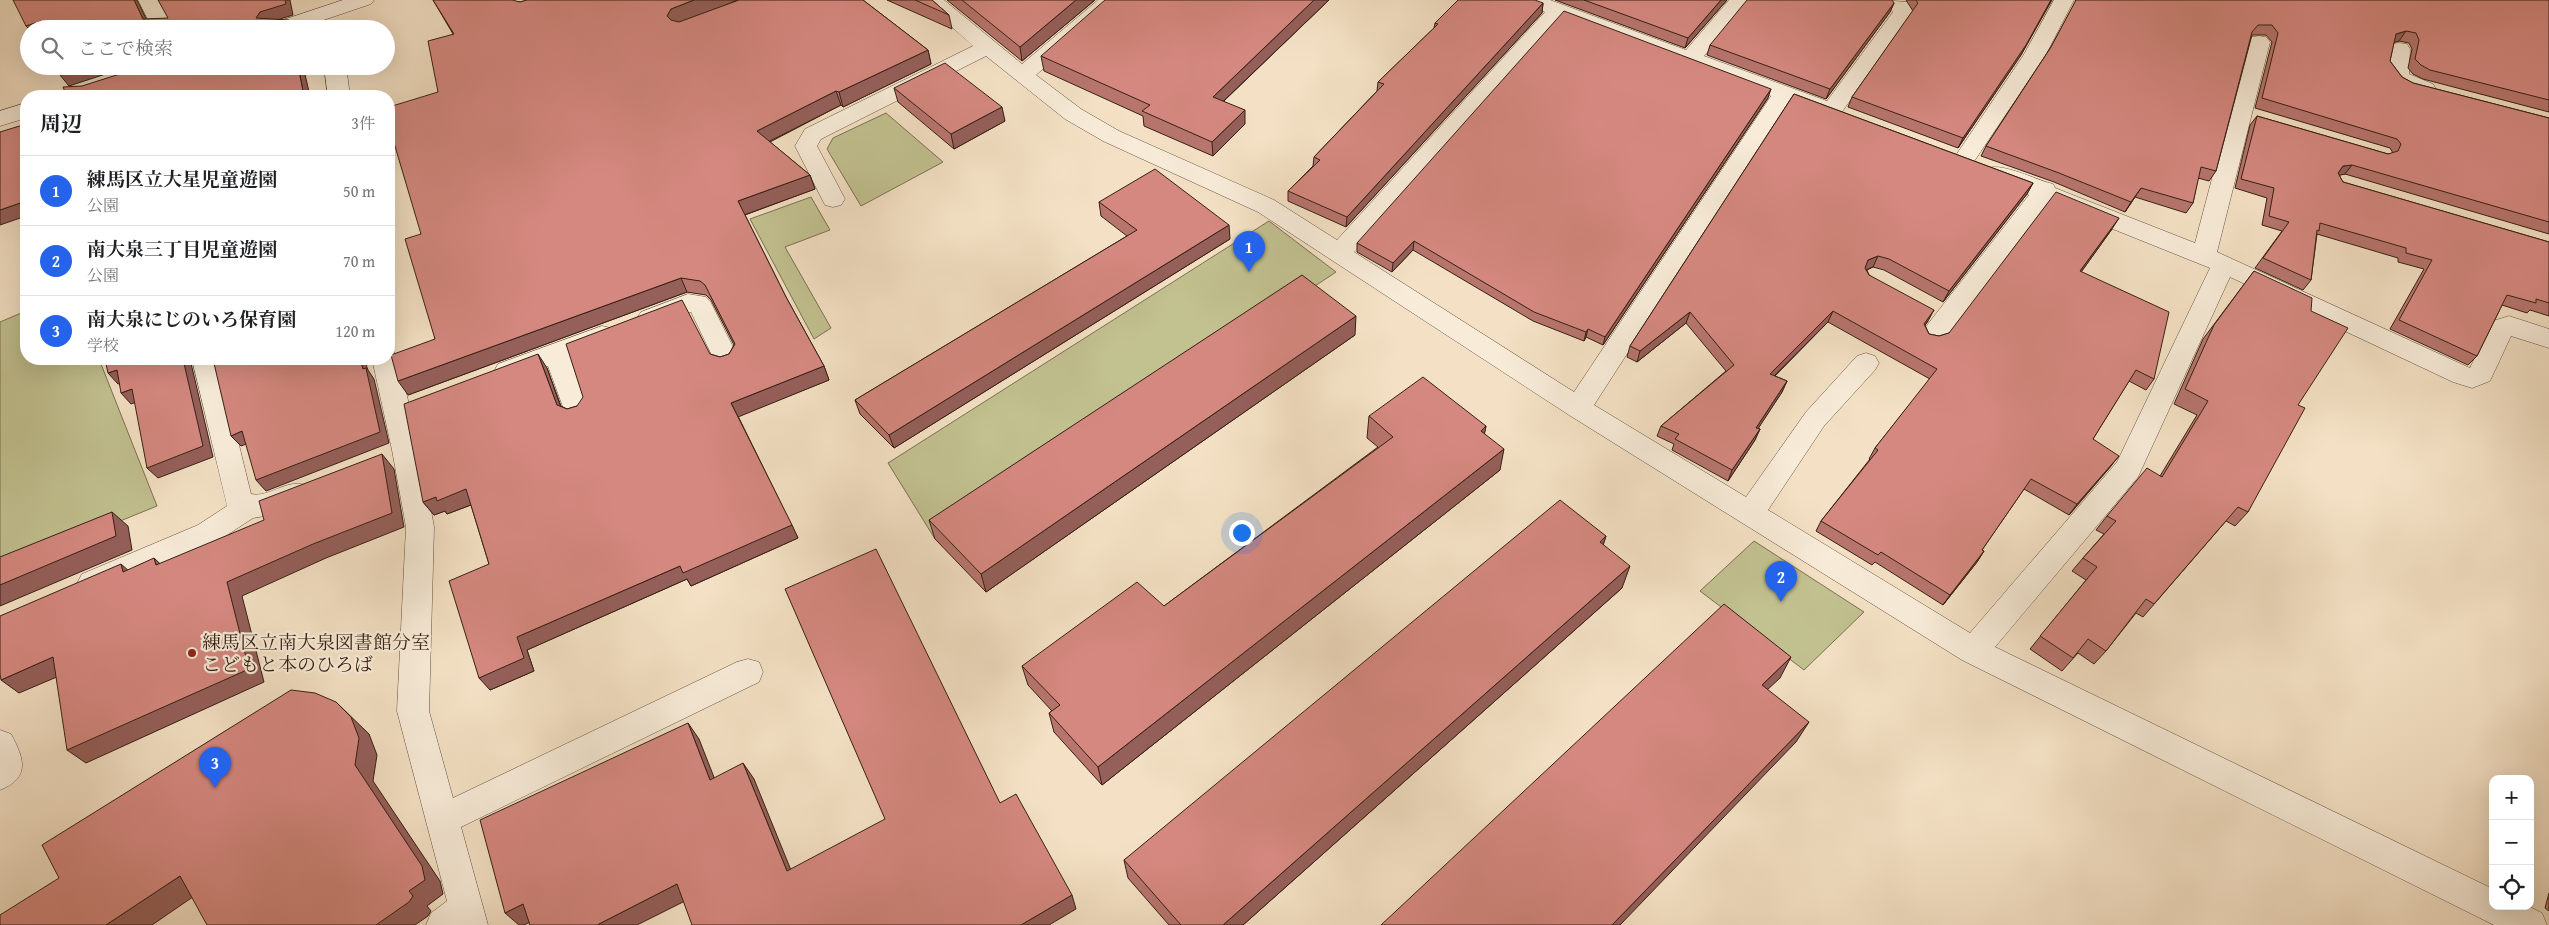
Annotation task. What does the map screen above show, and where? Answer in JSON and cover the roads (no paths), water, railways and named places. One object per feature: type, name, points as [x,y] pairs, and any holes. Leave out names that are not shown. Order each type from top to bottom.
[{"type":"street","points":[[148,0],[159,20]]},
{"type":"street","points":[[306,20],[364,0]]},
{"type":"street","points":[[932,0],[987,47],[1073,114],[1111,136],[1266,206],[1578,408],[1973,651],[2530,925]]},
{"type":"street","points":[[1022,75],[1110,0]]},
{"type":"street","points":[[1531,0],[1840,114],[1903,12],[1901,6],[1890,0]]},
{"type":"street","points":[[1691,58],[1740,0]]},
{"type":"street","points":[[2064,0],[2034,56],[1955,157],[2046,190],[2214,259],[2472,378],[2481,374],[2502,328],[2509,325],[2549,339]]},
{"type":"street","points":[[1339,253],[1558,10]]},
{"type":"street","points":[[1973,651],[2128,469],[2214,259],[2250,116],[2259,42]]},
{"type":"street","points":[[833,199],[806,146],[813,134],[987,47]]},
{"type":"street","points":[[2399,49],[2395,70],[2399,77],[2414,86],[2443,94]]},
{"type":"street","points":[[336,75],[338,90]]},
{"type":"street","points":[[1578,408],[1784,94]]},
{"type":"street","points":[[0,119],[20,112]]},
{"type":"street","points":[[1937,320],[2046,190]]},
{"type":"street","points":[[486,379],[688,304],[697,304],[701,307],[726,359]]},
{"type":"street","points":[[557,352],[576,411]]},
{"type":"street","points":[[1750,514],[1815,419],[1866,363]]},
{"type":"street","points":[[206,365],[238,500],[247,507]]},
{"type":"street","points":[[388,365],[411,407],[393,455],[420,527],[413,711],[443,819],[460,919]]},
{"type":"street","points":[[63,595],[208,533],[247,507],[265,505],[318,484]]},
{"type":"street","points":[[443,819],[748,672]]},
{"type":"street","points":[[0,744],[6,755],[7,767],[0,775]]},
{"type":"place","name":"練馬区立大星児童遊園","points":[[1249,272]]},
{"type":"place","name":"南大泉三丁目児童遊園","points":[[1781,602]]},
{"type":"place","name":"練馬区立南大泉図書館分室 こどもと本のひろば","points":[[192,653]]},
{"type":"place","name":"南大泉にじのいろ保育園","points":[[215,788]]}]
